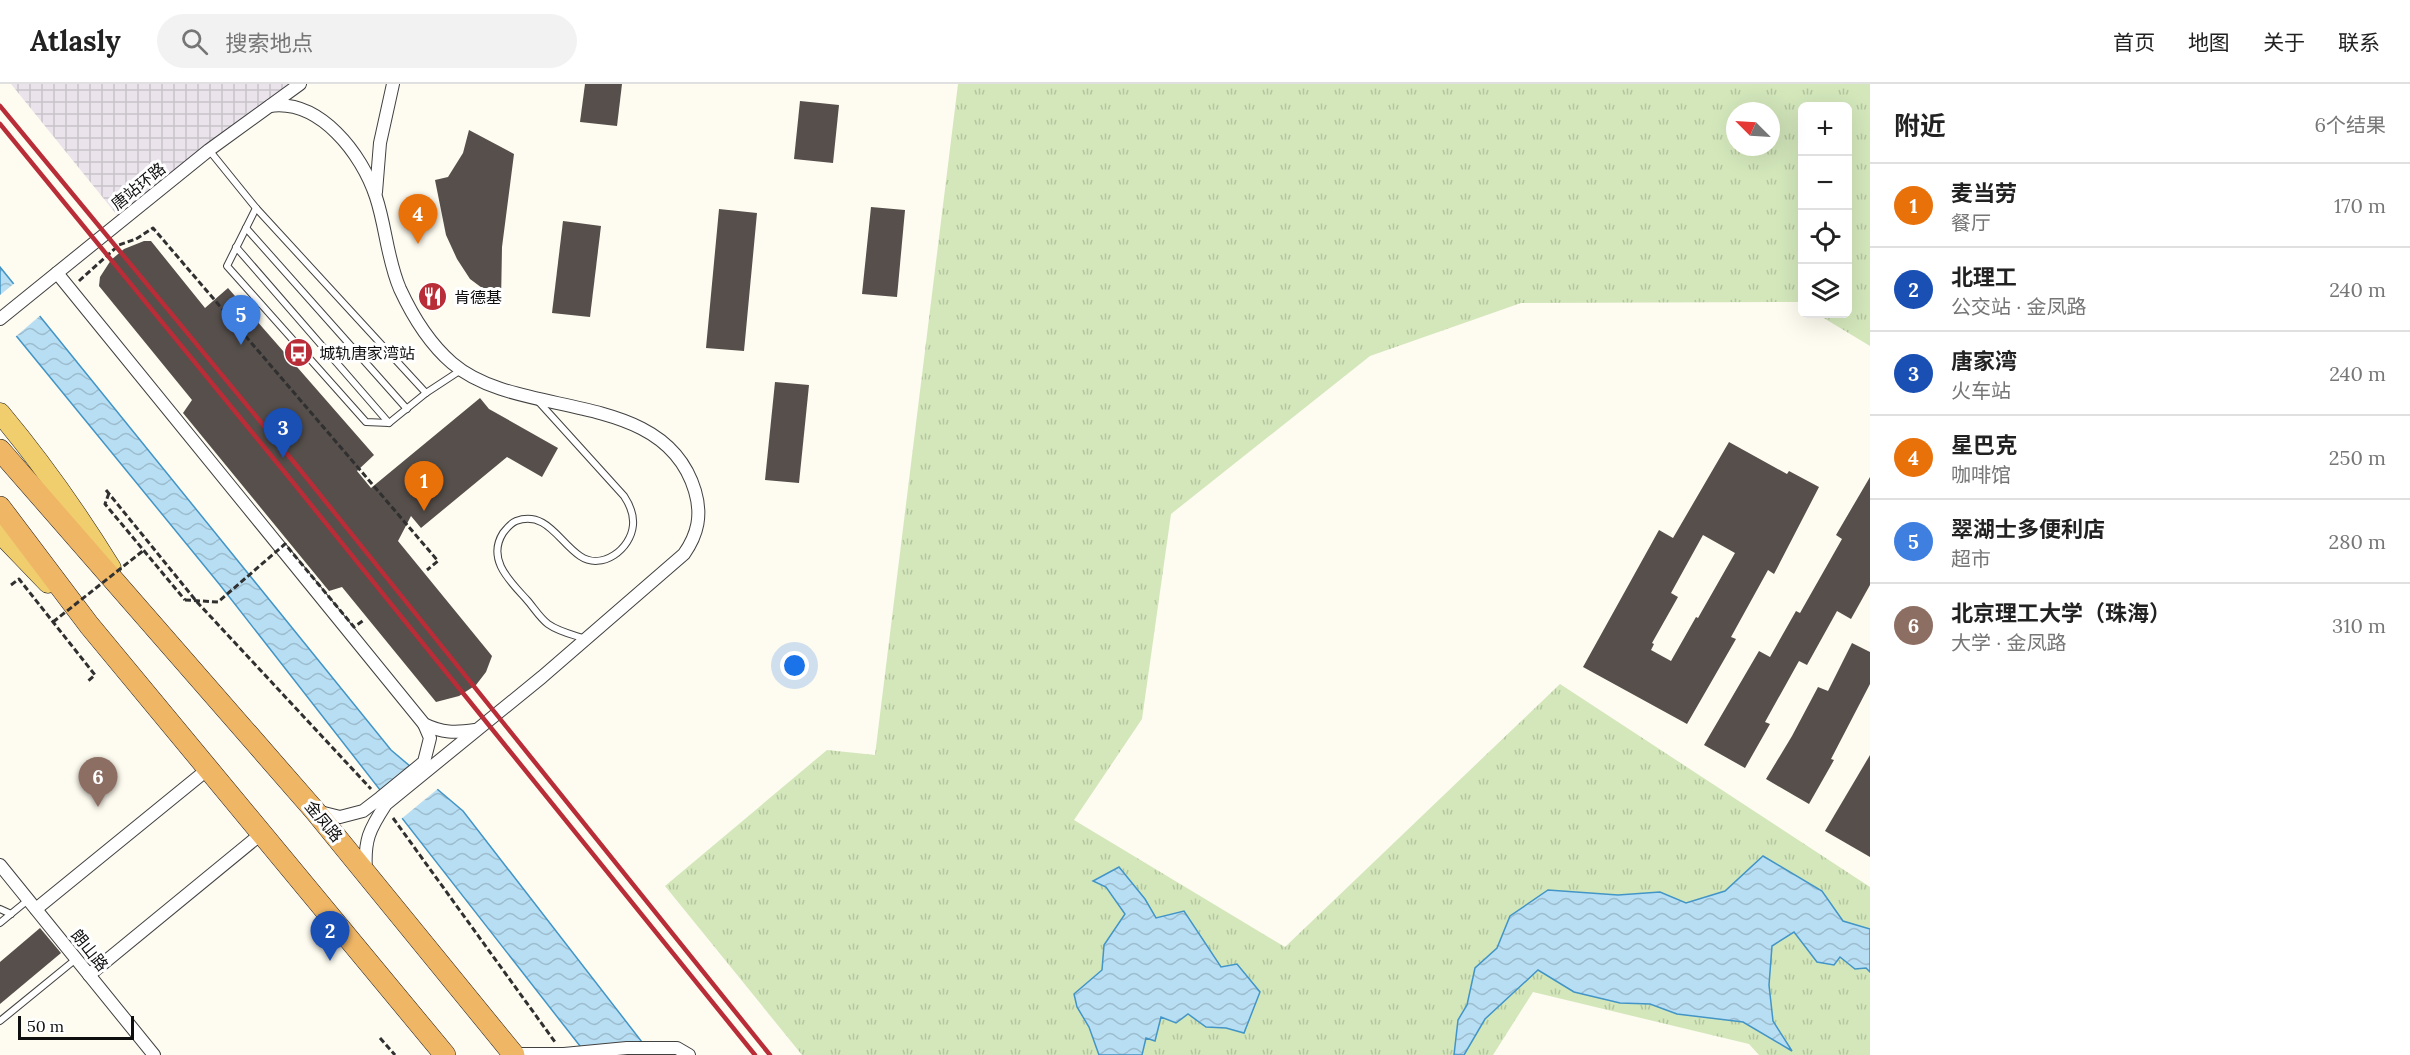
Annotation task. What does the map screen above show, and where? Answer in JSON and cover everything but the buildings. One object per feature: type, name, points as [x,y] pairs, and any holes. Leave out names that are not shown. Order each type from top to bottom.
[{"type":"highway","name":"金凤路","points":[[0,450],[315,811],[514,1054]]},
{"type":"highway","points":[[0,507],[89,625],[445,1055]]},
{"type":"main road","points":[[0,413],[31,450],[78,514],[127,593]]},
{"type":"main road","points":[[0,533],[89,625]]},
{"type":"street","name":"唐站环路","points":[[0,319],[209,150],[300,84]]},
{"type":"street","points":[[376,196],[380,143],[393,84]]},
{"type":"street","points":[[270,106],[299,107],[328,126],[349,148],[367,176],[376,196],[388,255],[399,288],[411,312],[433,342],[461,370],[489,383],[600,413],[656,438],[680,458],[691,478],[698,499],[699,527],[694,540],[684,554],[587,639],[476,730],[363,811],[340,817],[315,811]]},
{"type":"street","points":[[57,273],[424,724],[430,738],[428,765]]},
{"type":"street","points":[[424,724],[439,731],[455,734],[476,730]]},
{"type":"street","points":[[32,904],[208,769]]},
{"type":"street","points":[[366,873],[365,849],[379,798]]},
{"type":"street","points":[[89,975],[261,834]]},
{"type":"street","name":"朗山路","points":[[0,865],[154,1055]]},
{"type":"street","points":[[514,1054],[569,1054],[627,1048],[678,1048],[689,1055]]},
{"type":"lane","points":[[209,150],[256,208],[426,393]]},
{"type":"lane","points":[[256,208],[227,266],[366,422],[389,423],[426,393],[461,370]]},
{"type":"lane","points":[[246,228],[407,409]]},
{"type":"lane","points":[[236,247],[389,423]]},
{"type":"lane","points":[[535,397],[624,496],[633,514],[632,534],[628,542],[623,550],[605,559],[587,559],[580,556],[549,526],[533,519],[524,519],[511,524],[500,539],[498,560],[504,574],[548,624],[566,633],[587,639]]},
{"type":"lane","points":[[0,923],[11,914],[32,904]]},
{"type":"lane","points":[[0,909],[11,914]]},
{"type":"lane","points":[[0,1021],[76,959]]},
{"type":"path","points":[[80,283],[78,281],[119,245],[136,239],[153,228],[438,561],[427,570]]},
{"type":"path","points":[[364,620],[354,627],[285,544],[218,602],[197,602],[185,600],[105,504],[108,492],[197,602],[379,798]]},
{"type":"path","points":[[53,622],[144,550]]},
{"type":"path","points":[[11,585],[19,579],[96,675],[88,681]]},
{"type":"path","points":[[393,817],[569,1054]]},
{"type":"path","points":[[380,1038],[394,1055]]},
{"type":"shaded area","points":[[11,84],[298,84],[121,220]]},
{"type":"green space","points":[[958,84],[1870,84],[1870,346],[1824,318],[1852,318],[1852,102],[1798,102],[1798,302],[1521,303],[1370,356],[1171,514],[1142,719],[1074,820],[1285,947],[1560,684],[1870,887],[1870,1055],[1759,1055],[1749,1044],[1533,992],[1493,1055],[802,1055],[665,886],[827,750],[875,755]]},
{"type":"water","points":[[0,267],[391,750],[463,811],[652,1055],[587,1055],[220,585],[0,316]]},
{"type":"water","points":[[1763,856],[1822,891],[1843,921],[1870,929],[1870,972],[1866,968],[1855,969],[1840,957],[1834,965],[1817,962],[1794,932],[1772,946],[1769,985],[1773,1021],[1792,1051],[1743,1022],[1677,1014],[1650,1004],[1620,1003],[1574,992],[1538,970],[1485,1019],[1464,1055],[1454,1055],[1458,1020],[1467,1005],[1475,968],[1497,948],[1510,916],[1548,890],[1618,895],[1660,892],[1686,903],[1725,891]]},
{"type":"water","points":[[1119,867],[1145,899],[1156,918],[1184,911],[1221,967],[1237,964],[1260,992],[1244,1033],[1226,1028],[1206,1027],[1188,1014],[1176,1023],[1161,1017],[1155,1041],[1146,1038],[1142,1055],[1099,1055],[1089,1027],[1077,1007],[1074,994],[1102,970],[1104,945],[1125,914],[1106,887],[1093,881]]},
{"type":"pier","points":[[16,282],[42,314],[14,338],[0,321],[0,295]]},
{"type":"pier","points":[[412,764],[440,787],[400,820],[378,792]]},
{"type":"railway","points":[[0,106],[297,466],[770,1055]]},
{"type":"railway","points":[[0,124],[287,475],[755,1055]]},
{"type":"place","name":"星巴克","points":[[418,244]]},
{"type":"place","name":"肯德基","points":[[433,297]]},
{"type":"place","name":"翠湖士多便利店","points":[[241,345]]},
{"type":"place","name":"城轨唐家湾站","points":[[298,353]]},
{"type":"place","name":"唐家湾","points":[[283,458]]},
{"type":"place","name":"麦当劳","points":[[424,511]]},
{"type":"place","name":"北京理工大学（珠海）","points":[[98,807]]},
{"type":"place","name":"北理工","points":[[330,961]]}]
